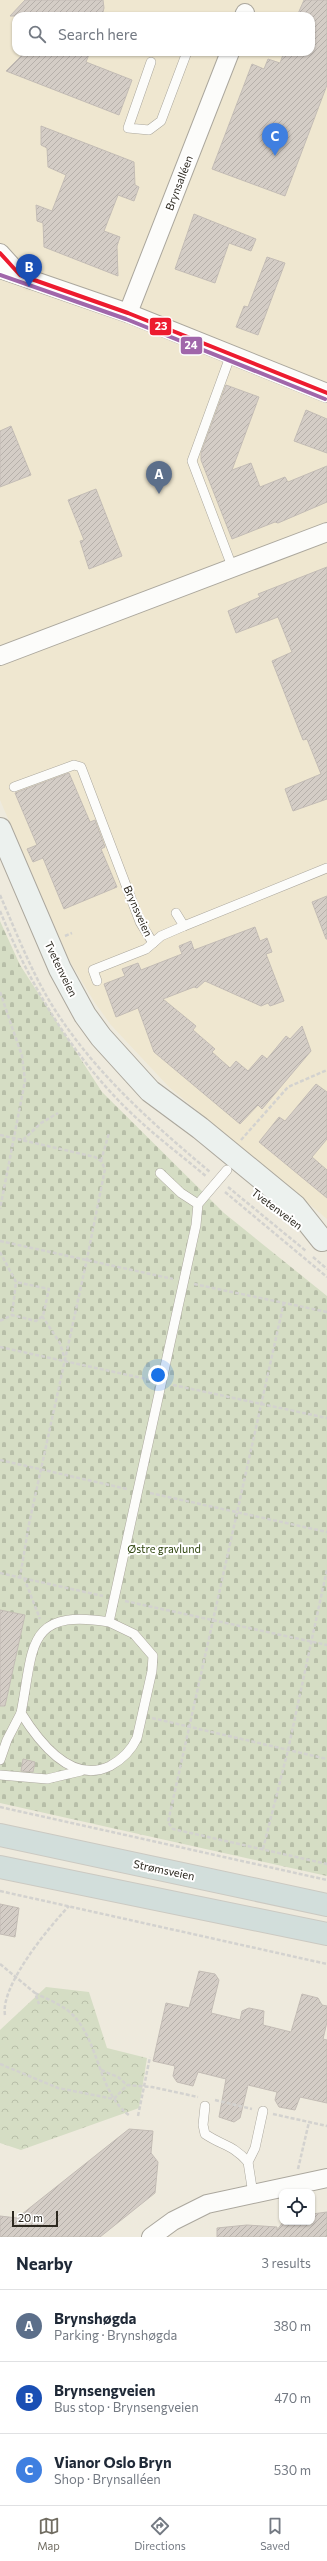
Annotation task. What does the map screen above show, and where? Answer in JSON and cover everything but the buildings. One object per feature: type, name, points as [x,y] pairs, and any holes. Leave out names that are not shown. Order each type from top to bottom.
[{"type":"highway","name":"Strømsveien","points":[[0,1835],[327,1905]]},
{"type":"highway","points":[[0,1867],[327,1934]]},
{"type":"main road","name":"Tvetenveien","points":[[0,830],[50,947],[75,998],[100,1037],[150,1091],[170,1122],[284,1217],[325,1242]]},
{"type":"main road","name":"Tvetenveien","points":[[150,1091],[200,1128],[295,1206],[325,1242]]},
{"type":"street","name":"Brynsalléen","points":[[128,313],[228,56]]},
{"type":"street","points":[[0,253],[20,275]]},
{"type":"street","points":[[0,269],[128,313],[327,393]]},
{"type":"street","points":[[0,656],[233,569],[327,532]]},
{"type":"street","points":[[150,2237],[173,2221],[207,2204],[327,2178]]},
{"type":"lane","points":[[151,62],[128,128],[148,130],[161,121],[185,56]]},
{"type":"lane","points":[[232,354],[192,461],[233,569]]},
{"type":"lane","name":"Brynsveien","points":[[14,787],[74,765],[81,767],[138,917],[153,943],[161,936],[184,926],[327,868]]},
{"type":"lane","points":[[176,913],[184,926]]},
{"type":"lane","points":[[97,981],[93,970],[146,949],[153,943]]},
{"type":"lane","points":[[109,1622],[196,1225],[198,1204],[227,1170]]},
{"type":"lane","points":[[160,1173],[181,1193],[198,1204]]},
{"type":"lane","points":[[0,1760],[7,1740],[21,1713],[37,1638],[44,1628],[66,1620],[92,1619],[109,1622],[134,1634],[153,1656],[152,1671],[142,1716],[133,1746],[124,1757],[103,1769],[81,1771],[47,1779],[0,1775]]},
{"type":"lane","points":[[21,1713],[44,1744],[63,1762],[81,1771]]},
{"type":"lane","points":[[205,2106],[203,2125],[205,2134],[216,2141],[236,2149],[248,2162],[253,2194]]},
{"type":"lane","points":[[248,2162],[255,2148],[263,2111]]},
{"type":"path","points":[[0,992],[24,1067],[24,1092],[0,1209]]},
{"type":"path","points":[[239,1142],[288,1087],[327,1070]]},
{"type":"path","points":[[23,1140],[41,1123],[58,1113]]},
{"type":"path","points":[[44,1628],[22,1578],[41,1469],[104,1174],[101,1161],[109,1133]]},
{"type":"path","points":[[0,1135],[88,1155],[101,1161]]},
{"type":"path","points":[[0,1241],[171,1278]]},
{"type":"path","points":[[0,1252],[16,1282],[12,1315]]},
{"type":"path","points":[[0,1321],[12,1315],[36,1321],[42,1316],[49,1289],[16,1282]]},
{"type":"path","points":[[196,1284],[327,1312]]},
{"type":"path","points":[[284,1302],[168,1822],[173,1829],[327,1864]]},
{"type":"path","points":[[42,1316],[60,1343],[65,1361]]},
{"type":"path","points":[[0,1347],[152,1380]]},
{"type":"path","points":[[174,1385],[260,1405],[327,1418]]},
{"type":"path","points":[[0,1460],[327,1532]]},
{"type":"path","points":[[263,1849],[288,1750],[310,1641],[327,1569]]},
{"type":"path","points":[[0,1573],[327,1645]]},
{"type":"path","points":[[142,1716],[327,1759]]},
{"type":"path","points":[[0,1807],[327,1880]]},
{"type":"path","points":[[0,1891],[69,1905],[327,1964]]},
{"type":"path","points":[[5,2016],[3,2008],[14,1976],[69,1905]]},
{"type":"path","points":[[0,1964],[35,1993],[73,2014],[90,2041],[114,2099],[121,2109],[130,2116]]},
{"type":"path","points":[[35,1993],[39,2004]]},
{"type":"path","points":[[138,2116],[150,2058]]},
{"type":"path","points":[[0,2064],[58,2088],[114,2099]]},
{"type":"path","points":[[101,2070],[118,2077],[127,2086],[144,2086],[204,2098],[205,2106]]},
{"type":"path","points":[[114,2099],[127,2086]]},
{"type":"path","points":[[298,2173],[309,2122]]},
{"type":"shaded area","points":[[0,0],[327,0],[327,1219],[169,1087],[111,1025],[95,1003],[69,960],[0,800]]},
{"type":"green space","name":"Østre gravlund","points":[[0,921],[20,965],[102,1092],[224,1213],[327,1296],[327,1876],[0,1803]]},
{"type":"green space","points":[[46,1987],[89,1992],[107,2048],[147,2058],[139,2108],[21,2150],[0,2143],[0,2030]]},
{"type":"transit line","name":"23","points":[[0,253],[20,275],[128,313],[327,393]]},
{"type":"transit line","name":"24","points":[[0,275],[126,319],[325,399]]},
{"type":"place","name":"Vianor Oslo Bryn","points":[[275,156]]},
{"type":"place","name":"Brynsengveien","points":[[29,287]]},
{"type":"place","name":"Brynshøgda","points":[[159,494]]}]
